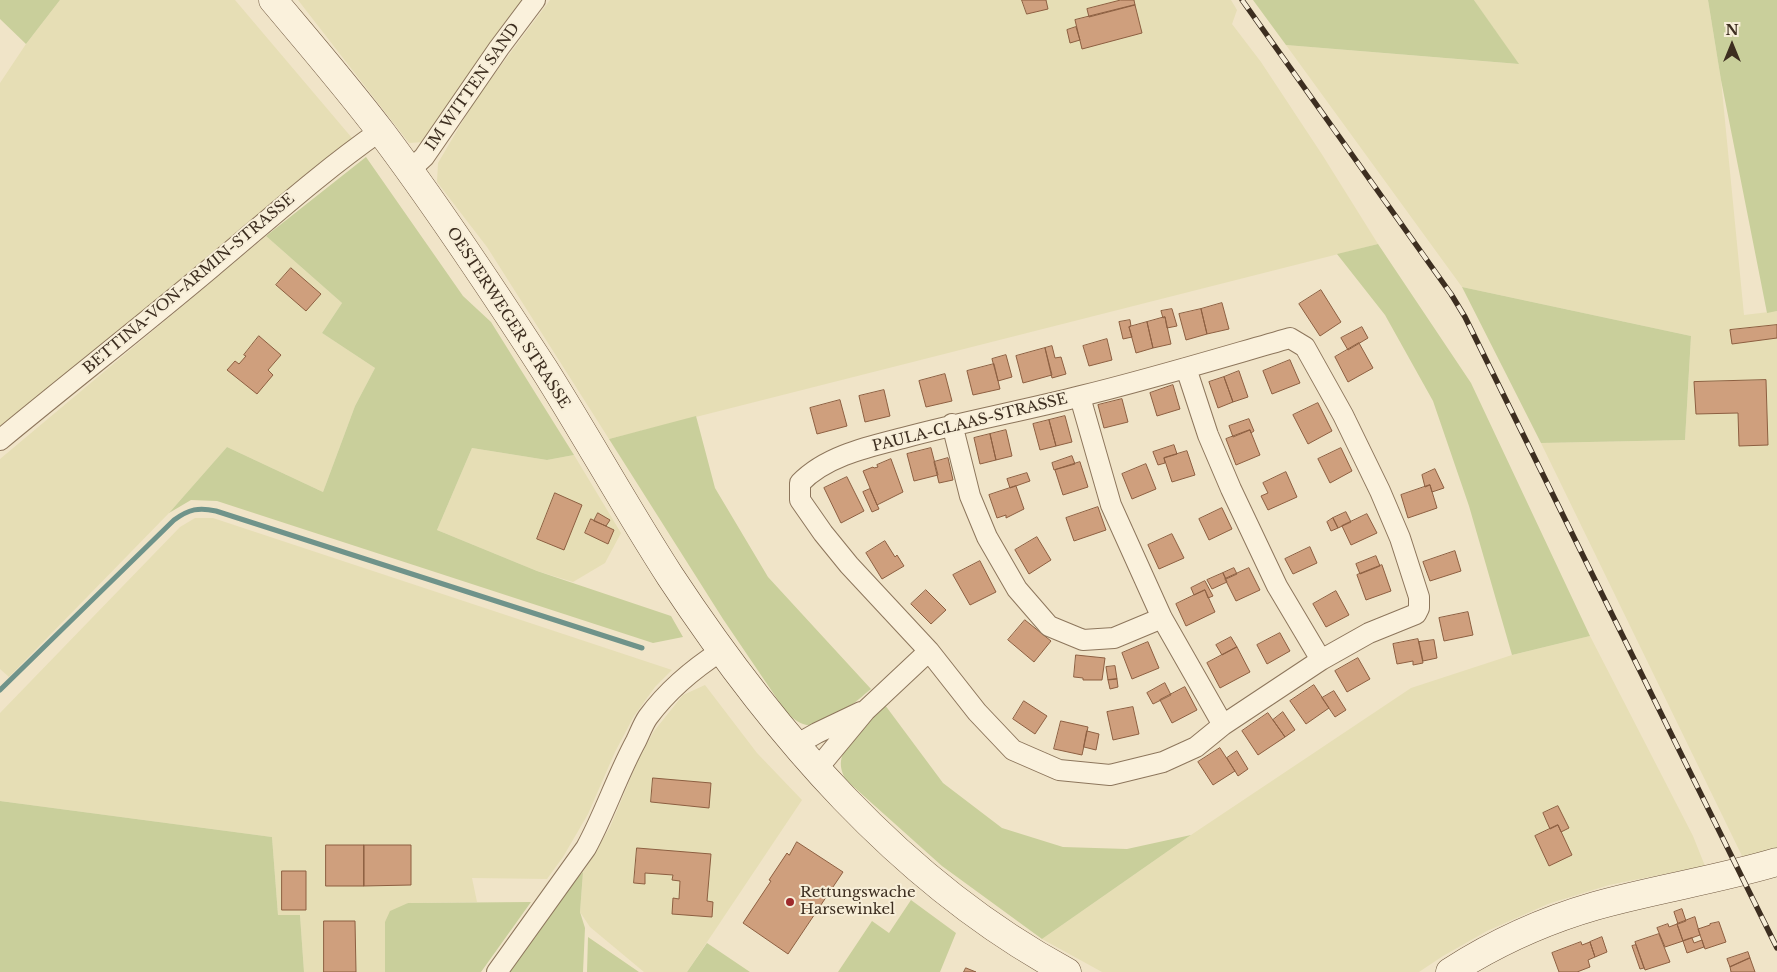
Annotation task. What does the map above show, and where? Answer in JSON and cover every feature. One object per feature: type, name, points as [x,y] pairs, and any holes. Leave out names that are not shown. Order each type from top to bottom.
[{"type":"street","name":"OESTERWEGER STRASSE","points":[[273,0],[380,131],[474,263],[540,363],[669,573],[721,651],[796,745],[856,811],[921,871],[964,906],[1030,952],[1067,972]]},
{"type":"street","name":"IM WITTEN SAND","points":[[409,171],[424,157],[499,48],[535,0]]},
{"type":"street","name":"BETTINA-VON-ARMIN-STRASSE","points":[[0,440],[285,204],[380,131]]},
{"type":"street","name":"PAULA-CLAAS-STRASSE","points":[[929,651],[849,566],[800,500],[800,483],[809,474],[834,460],[870,447],[952,424],[1080,397],[1290,338],[1304,347],[1324,381],[1380,491],[1403,546],[1419,597],[1419,608],[1416,614],[1369,633],[1321,660]]},
{"type":"street","points":[[817,769],[865,711],[929,651],[976,712],[1013,750],[1060,770],[1110,775],[1164,762],[1196,747],[1223,726],[1321,660],[1278,586],[1231,489],[1208,436],[1186,368]]},
{"type":"street","points":[[1080,397],[1111,505],[1162,618],[1223,726]]},
{"type":"street","points":[[952,424],[970,496],[986,537],[1017,589],[1049,626],[1082,640],[1114,638],[1162,618]]},
{"type":"street","points":[[497,972],[586,848],[597,828],[629,754],[648,718],[675,686],[705,661],[721,651]]},
{"type":"street","points":[[796,745],[865,711]]},
{"type":"street","points":[[1450,972],[1511,936],[1564,916],[1597,906],[1740,873],[1777,862]]},
{"type":"shaded area","points":[[60,0],[235,0],[352,138],[0,432],[0,83],[26,44]]},
{"type":"shaded area","points":[[298,0],[525,0],[424,142],[409,143]]},
{"type":"shaded area","points":[[550,0],[1231,0],[1237,10],[1232,24],[1261,62],[1378,244],[609,439],[487,247],[437,182],[438,163],[475,100]]},
{"type":"shaded area","points":[[1474,0],[1708,0],[1721,80],[1744,315],[1777,311],[1777,849],[1743,858],[1541,443],[1685,440],[1691,336],[1462,287],[1286,45],[1518,64]]},
{"type":"shaded area","points":[[266,236],[342,303],[322,333],[375,368],[355,406],[323,492],[227,447],[169,513],[9,677],[0,669],[0,459]]},
{"type":"shaded area","points":[[472,448],[547,460],[574,455],[621,533],[605,563],[573,582],[537,571],[437,530]]},
{"type":"shaded area","points":[[195,518],[213,518],[672,670],[655,687],[634,716],[615,752],[588,814],[563,857],[547,879],[472,878],[477,902],[408,903],[385,922],[385,972],[304,972],[300,915],[278,915],[272,837],[0,801],[0,713],[180,527]]},
{"type":"shaded area","points":[[1590,636],[1693,836],[1705,866],[1609,885],[1548,904],[1487,931],[1419,972],[1102,972],[1042,939],[1191,835],[1411,688],[1512,655]]},
{"type":"shaded area","points":[[705,685],[757,753],[802,800],[687,972],[644,972],[590,927],[580,912],[583,872],[610,827],[639,758],[654,731],[683,695]]},
{"type":"green space","points":[[0,0],[60,0],[26,44],[0,19]]},
{"type":"green space","points":[[1253,0],[1474,0],[1519,64],[1286,45]]},
{"type":"green space","points":[[1708,0],[1777,0],[1777,311],[1767,313],[1721,80]]},
{"type":"green space","points":[[366,157],[463,296],[491,322],[574,455],[547,460],[472,448],[437,530],[537,571],[671,616],[683,637],[653,643],[217,501],[191,500],[169,513],[227,447],[323,492],[355,406],[375,368],[322,333],[342,303],[266,236]]},
{"type":"green space","points":[[1378,244],[1471,383],[1590,636],[1512,655],[1469,506],[1433,401],[1385,315],[1337,254]]},
{"type":"green space","points":[[1462,287],[1691,336],[1685,440],[1541,443]]},
{"type":"green space","points":[[696,416],[715,488],[768,577],[871,689],[830,720],[820,724],[803,724],[792,718],[784,709],[723,619],[609,439]]},
{"type":"green space","points":[[885,705],[943,783],[1002,828],[1063,847],[1127,849],[1191,835],[1042,939],[942,866],[846,780],[841,766],[843,754],[859,732]]},
{"type":"green space","points":[[0,801],[272,837],[278,915],[300,915],[304,972],[0,972]]},
{"type":"green space","points":[[583,872],[580,912],[585,928],[583,972],[506,972],[567,887]]},
{"type":"green space","points":[[911,900],[956,933],[940,972],[838,972],[872,921],[889,933]]},
{"type":"green space","points":[[531,902],[481,972],[385,972],[385,922],[390,911],[408,903]]},
{"type":"green space","points":[[588,937],[639,972],[587,972]]},
{"type":"green space","points":[[707,943],[750,972],[687,972]]},
{"type":"building","points":[[1022,0],[1046,0],[1048,9],[1027,14]]},
{"type":"building","points":[[1121,0],[1134,0],[1135,5],[1089,17],[1087,9]]},
{"type":"building","points":[[1135,5],[1142,33],[1082,49],[1075,20]]},
{"type":"building","points":[[1076,27],[1080,40],[1070,43],[1067,30]]},
{"type":"building","points":[[291,268],[321,294],[306,311],[276,285]]},
{"type":"building","points":[[1321,290],[1341,322],[1320,336],[1299,304]]},
{"type":"building","points":[[1222,303],[1229,329],[1207,334],[1201,309]]},
{"type":"building","points":[[1172,309],[1177,326],[1167,328],[1165,317],[1163,318],[1161,311]]},
{"type":"building","points":[[1201,309],[1207,334],[1186,340],[1179,314]]},
{"type":"building","points":[[1165,317],[1171,344],[1153,348],[1147,322]]},
{"type":"building","points":[[1130,320],[1131,326],[1129,327],[1132,337],[1123,339],[1119,322]]},
{"type":"building","points":[[1147,322],[1153,348],[1136,353],[1129,327]]},
{"type":"building","points":[[1777,325],[1777,338],[1732,344],[1730,330]]},
{"type":"building","points":[[1362,327],[1368,338],[1348,350],[1341,338]]},
{"type":"building","points":[[259,336],[281,355],[268,370],[273,375],[257,394],[227,370],[235,361],[239,364]]},
{"type":"building","points":[[1107,339],[1112,360],[1089,366],[1083,346]]},
{"type":"building","points":[[1359,343],[1373,368],[1348,382],[1335,357]]},
{"type":"building","points":[[1052,346],[1055,358],[1061,357],[1066,374],[1052,378],[1045,348]]},
{"type":"building","points":[[1045,348],[1052,375],[1023,383],[1016,356]]},
{"type":"building","points":[[1006,355],[1012,377],[998,381],[992,359]]},
{"type":"building","points":[[1290,360],[1300,383],[1272,394],[1263,371]]},
{"type":"building","points":[[994,364],[1000,389],[973,395],[967,371]]},
{"type":"building","points":[[1239,371],[1248,397],[1233,402],[1224,377]]},
{"type":"building","points":[[945,374],[952,401],[926,407],[919,381]]},
{"type":"building","points":[[1224,377],[1233,402],[1218,408],[1209,382]]},
{"type":"building","points":[[1766,380],[1768,445],[1739,446],[1738,413],[1696,414],[1694,382]]},
{"type":"building","points":[[1173,385],[1180,409],[1157,416],[1150,393]]},
{"type":"building","points":[[884,390],[890,416],[865,422],[859,396]]},
{"type":"building","points":[[1122,399],[1128,422],[1104,428],[1098,405]]},
{"type":"building","points":[[840,400],[847,426],[817,434],[810,408]]},
{"type":"building","points":[[1318,403],[1332,431],[1308,444],[1293,415]]},
{"type":"building","points":[[1065,416],[1072,442],[1056,446],[1049,420]]},
{"type":"building","points":[[1249,419],[1254,431],[1251,433],[1250,430],[1233,437],[1229,426]]},
{"type":"building","points":[[1049,420],[1056,446],[1040,450],[1033,424]]},
{"type":"building","points":[[1006,430],[1012,456],[996,460],[990,434]]},
{"type":"building","points":[[1250,430],[1260,455],[1236,465],[1226,439]]},
{"type":"building","points":[[990,434],[996,460],[980,464],[974,438]]},
{"type":"building","points":[[1174,445],[1177,454],[1164,458],[1165,463],[1158,465],[1153,452]]},
{"type":"building","points":[[931,448],[938,475],[914,481],[907,454]]},
{"type":"building","points":[[1341,448],[1352,471],[1330,483],[1318,459]]},
{"type":"building","points":[[1187,451],[1195,475],[1172,482],[1164,458]]},
{"type":"building","points":[[1072,456],[1075,464],[1054,470],[1052,463]]},
{"type":"building","points":[[948,458],[953,480],[939,483],[934,462]]},
{"type":"building","points":[[891,459],[903,492],[877,505],[863,471],[878,467],[877,465]]},
{"type":"building","points":[[1080,462],[1088,487],[1063,495],[1055,470]]},
{"type":"building","points":[[1146,464],[1156,489],[1132,499],[1122,474]]},
{"type":"building","points":[[1435,469],[1444,488],[1432,492],[1430,485],[1425,487],[1422,475]]},
{"type":"building","points":[[1286,472],[1297,497],[1268,510],[1261,496],[1268,493],[1263,483]]},
{"type":"building","points":[[1027,473],[1030,481],[1010,488],[1007,479]]},
{"type":"building","points":[[847,477],[864,511],[841,523],[824,488]]},
{"type":"building","points":[[1430,485],[1437,508],[1408,518],[1401,495]]},
{"type":"building","points":[[1016,486],[1024,509],[1006,518],[1006,515],[997,518],[989,495]]},
{"type":"building","points":[[870,489],[879,509],[872,512],[863,492]]},
{"type":"building","points":[[555,493],[582,505],[564,550],[537,539]]},
{"type":"building","points":[[1098,507],[1106,530],[1074,541],[1066,518]]},
{"type":"building","points":[[1222,508],[1232,529],[1209,540],[1199,519]]},
{"type":"building","points":[[1346,512],[1351,522],[1338,528],[1333,518]]},
{"type":"building","points":[[598,513],[610,520],[606,526],[594,521]]},
{"type":"building","points":[[1367,514],[1377,533],[1351,545],[1342,526]]},
{"type":"building","points":[[1333,518],[1338,528],[1331,531],[1327,522]]},
{"type":"building","points":[[591,519],[614,530],[608,544],[585,533]]},
{"type":"building","points":[[1172,534],[1184,558],[1159,569],[1148,545]]},
{"type":"building","points":[[1037,537],[1051,560],[1029,574],[1015,550]]},
{"type":"building","points":[[885,541],[895,557],[897,555],[904,566],[882,579],[866,553]]},
{"type":"building","points":[[1310,547],[1317,563],[1293,574],[1285,559]]},
{"type":"building","points":[[1455,551],[1461,571],[1430,581],[1423,562]]},
{"type":"building","points":[[1376,556],[1380,566],[1360,574],[1356,564]]},
{"type":"building","points":[[980,561],[996,592],[970,605],[953,575]]},
{"type":"building","points":[[1382,565],[1391,591],[1366,600],[1357,575]]},
{"type":"building","points":[[1234,568],[1237,574],[1226,579],[1223,573]]},
{"type":"building","points":[[1249,568],[1260,590],[1236,601],[1225,579]]},
{"type":"building","points":[[1223,573],[1227,582],[1212,589],[1207,580]]},
{"type":"building","points":[[1205,581],[1213,596],[1208,598],[1205,590],[1194,595],[1191,588]]},
{"type":"building","points":[[926,590],[946,610],[931,624],[911,604]]},
{"type":"building","points":[[1205,590],[1215,612],[1186,626],[1176,604]]},
{"type":"building","points":[[1336,591],[1349,615],[1326,627],[1313,604]]},
{"type":"building","points":[[1468,612],[1473,635],[1444,641],[1439,618]]},
{"type":"building","points":[[1025,620],[1051,641],[1034,662],[1008,640]]},
{"type":"building","points":[[1280,633],[1290,651],[1267,664],[1257,645]]},
{"type":"building","points":[[1231,637],[1237,647],[1222,655],[1216,645]]},
{"type":"building","points":[[1418,639],[1423,663],[1413,665],[1413,661],[1397,664],[1393,644]]},
{"type":"building","points":[[1434,640],[1437,658],[1423,661],[1419,642]]},
{"type":"building","points":[[1148,642],[1159,668],[1132,679],[1122,653]]},
{"type":"building","points":[[1237,647],[1250,672],[1220,688],[1207,663]]},
{"type":"building","points":[[1076,655],[1105,658],[1102,680],[1083,680],[1083,678],[1074,677]]},
{"type":"building","points":[[1358,658],[1370,679],[1347,692],[1335,671]]},
{"type":"building","points":[[1115,666],[1117,679],[1108,680],[1106,667]]},
{"type":"building","points":[[1117,679],[1118,687],[1110,689],[1108,680]]},
{"type":"building","points":[[1165,683],[1171,695],[1153,704],[1147,693]]},
{"type":"building","points":[[1314,685],[1329,708],[1306,724],[1290,701]]},
{"type":"building","points":[[1185,687],[1197,710],[1172,723],[1160,700]]},
{"type":"building","points":[[1334,691],[1346,710],[1335,717],[1322,698]]},
{"type":"building","points":[[1024,701],[1047,716],[1035,734],[1013,719]]},
{"type":"building","points":[[1133,707],[1139,734],[1113,740],[1107,712]]},
{"type":"building","points":[[1283,712],[1295,730],[1285,737],[1273,720]]},
{"type":"building","points":[[1268,713],[1285,737],[1258,755],[1242,731]]},
{"type":"building","points":[[1061,721],[1088,727],[1082,755],[1054,749]]},
{"type":"building","points":[[1087,731],[1099,734],[1096,750],[1084,747]]},
{"type":"building","points":[[1220,748],[1235,771],[1213,785],[1198,762]]},
{"type":"building","points":[[1237,751],[1248,769],[1238,776],[1227,758]]},
{"type":"building","points":[[653,778],[711,783],[709,808],[651,802]]},
{"type":"building","points":[[1558,806],[1569,828],[1561,832],[1558,825],[1550,829],[1543,813]]},
{"type":"building","points":[[1558,825],[1572,855],[1549,866],[1535,836]]},
{"type":"building","name":"Rettungswache Harsewinkel","points":[[797,842],[843,872],[788,954],[743,923],[787,853],[789,855]]},
{"type":"building","points":[[326,845],[364,845],[364,886],[326,886]]},
{"type":"building","points":[[364,845],[411,845],[411,885],[364,886]]},
{"type":"building","points":[[637,848],[711,854],[707,901],[713,902],[712,917],[672,914],[673,898],[679,899],[680,881],[672,880],[673,875],[645,873],[645,884],[634,883]]},
{"type":"building","points":[[282,871],[306,871],[306,910],[282,910]]},
{"type":"building","points":[[1682,909],[1686,921],[1678,924],[1674,912]]},
{"type":"building","points":[[1695,917],[1700,935],[1683,941],[1677,924]]},
{"type":"building","points":[[324,921],[355,921],[356,972],[324,972]]},
{"type":"building","points":[[1719,922],[1726,942],[1705,949],[1698,929]]},
{"type":"building","points":[[1668,924],[1669,927],[1677,924],[1683,941],[1665,947],[1657,928]]},
{"type":"building","points":[[1659,934],[1670,962],[1645,970],[1635,942]]},
{"type":"building","points":[[1602,937],[1607,952],[1595,957],[1590,942]]},
{"type":"building","points":[[1692,938],[1694,943],[1702,940],[1704,947],[1687,953],[1683,941]]},
{"type":"building","points":[[1581,942],[1582,945],[1590,942],[1595,957],[1588,960],[1590,967],[1577,972],[1559,972],[1552,953]]},
{"type":"building","points":[[1636,945],[1644,968],[1640,969],[1632,946]]},
{"type":"building","points":[[1748,952],[1750,958],[1730,967],[1727,959]]},
{"type":"building","points":[[1750,958],[1755,972],[1731,972],[1730,967]]},
{"type":"building","points":[[966,968],[976,972],[964,972]]},
{"type":"waterway","points":[[0,690],[174,520],[184,513],[199,509],[216,511],[642,648]]},
{"type":"railway","points":[[1242,0],[1451,294],[1465,317],[1777,948]]},
{"type":"place","name":"Rettungswache Harsewinkel","points":[[790,902]]}]
